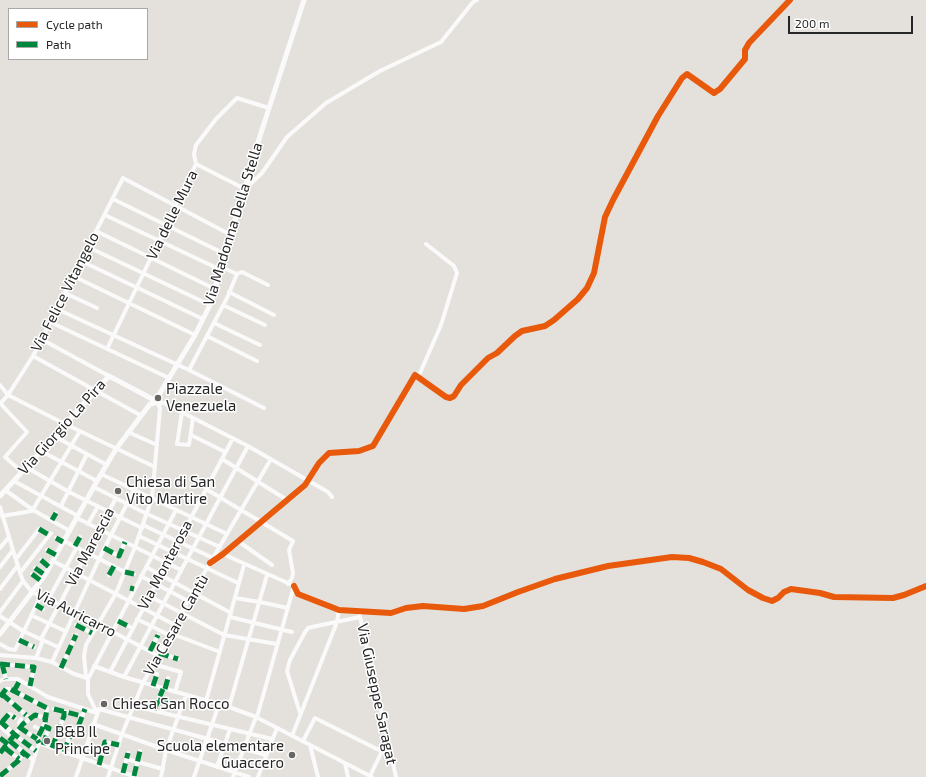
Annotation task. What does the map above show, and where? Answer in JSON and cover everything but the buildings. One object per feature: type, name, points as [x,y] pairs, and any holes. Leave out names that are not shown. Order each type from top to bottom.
[{"type":"street","name":"Via Madonna Della Stella","points":[[158,402],[160,393],[195,335],[210,305],[269,108],[304,0]]},
{"type":"street","points":[[196,164],[245,189],[262,173],[287,137],[326,103],[380,70],[441,42],[476,0]]},
{"type":"street","points":[[415,375],[446,397],[450,398],[454,396],[461,385],[488,358],[497,354],[515,336],[522,331],[545,326],[578,299],[587,288],[594,273],[606,217],[613,200],[658,116],[682,78],[687,74],[714,93],[720,89],[744,59],[745,50],[749,43],[790,0]]},
{"type":"street","name":"Via delle Mura","points":[[107,349],[196,164],[194,154],[196,145],[216,119],[237,98],[269,108]]},
{"type":"street","name":"Via Felice Vitangelo","points":[[0,403],[8,395],[33,356],[123,178],[175,205]]},
{"type":"street","points":[[113,199],[225,254]]},
{"type":"street","points":[[175,205],[231,235]]},
{"type":"street","points":[[105,215],[159,242],[221,269],[237,274],[242,272],[268,285]]},
{"type":"street","points":[[96,231],[215,289]]},
{"type":"street","points":[[210,563],[223,554],[287,500],[308,480],[319,463],[330,453],[359,451],[374,446],[415,375],[420,373],[441,326],[457,273],[454,266],[426,244]]},
{"type":"street","points":[[88,247],[210,305]]},
{"type":"street","points":[[81,261],[203,319]]},
{"type":"street","points":[[189,370],[223,306],[237,274]]},
{"type":"street","points":[[73,276],[195,335]]},
{"type":"street","points":[[229,292],[274,315]]},
{"type":"street","points":[[65,293],[97,308]]},
{"type":"street","points":[[223,306],[265,325]]},
{"type":"street","points":[[57,309],[114,334],[264,408]]},
{"type":"street","points":[[50,322],[169,378]]},
{"type":"street","points":[[214,324],[260,345]]},
{"type":"street","points":[[207,336],[258,361]]},
{"type":"street","points":[[41,339],[158,402],[164,403],[248,446],[328,492],[332,497]]},
{"type":"street","points":[[33,356],[140,415]]},
{"type":"street","name":"Via Giorgio La Pira","points":[[0,496],[109,376]]},
{"type":"street","points":[[0,385],[8,395],[155,467]]},
{"type":"street","points":[[0,634],[45,575],[116,449],[140,415],[150,404],[158,402]]},
{"type":"street","points":[[98,711],[88,694],[85,650],[92,633],[116,593],[143,527],[152,498],[160,409],[158,402]]},
{"type":"street","points":[[0,403],[28,432],[5,457],[22,472]]},
{"type":"street","points":[[182,412],[177,444],[189,445],[193,418]]},
{"type":"street","points":[[2,516],[33,510],[80,431]]},
{"type":"street","points":[[128,432],[157,445]]},
{"type":"street","points":[[191,435],[225,452]]},
{"type":"street","points":[[54,436],[107,465]]},
{"type":"street","name":"Via Monterosa","points":[[110,672],[233,438]]},
{"type":"street","points":[[124,677],[248,446]]},
{"type":"street","points":[[41,451],[97,481]]},
{"type":"street","points":[[61,506],[87,454]]},
{"type":"street","points":[[222,459],[287,500]]},
{"type":"street","name":"Via Cesare Cantù","points":[[108,777],[122,734],[143,683],[188,600],[271,459]]},
{"type":"street","points":[[26,467],[109,512],[178,541],[213,558]]},
{"type":"street","points":[[101,474],[227,534]]},
{"type":"street","points":[[14,481],[61,506],[88,524],[181,570]]},
{"type":"street","points":[[94,487],[147,514],[220,547]]},
{"type":"street","points":[[206,489],[293,541],[289,550],[293,573],[288,584]]},
{"type":"street","points":[[5,490],[33,510],[70,530]]},
{"type":"street","points":[[52,662],[104,548],[134,490]]},
{"type":"street","name":"Via Marescia","points":[[36,658],[49,623],[116,498]]},
{"type":"street","points":[[88,524],[98,506]]},
{"type":"street","name":"Via Auricarro","points":[[0,507],[20,573],[32,592],[75,612],[150,651],[178,659]]},
{"type":"street","points":[[87,678],[118,621],[132,589],[141,576],[176,510]]},
{"type":"street","points":[[52,520],[56,513]]},
{"type":"street","points":[[0,527],[4,522]]},
{"type":"street","points":[[16,559],[39,529],[50,534],[20,573]]},
{"type":"street","points":[[139,536],[238,583]]},
{"type":"street","points":[[0,548],[9,537]]},
{"type":"street","points":[[48,600],[80,537]]},
{"type":"street","points":[[56,538],[125,572],[134,574]]},
{"type":"street","points":[[238,541],[272,565]]},
{"type":"street","points":[[104,548],[118,556],[125,542]]},
{"type":"street","points":[[0,567],[13,550]]},
{"type":"street","points":[[47,550],[56,555]]},
{"type":"street","points":[[223,554],[244,565],[294,586],[298,594],[339,610],[359,612],[391,613],[406,608],[423,606],[464,609],[483,606],[555,579],[608,566],[672,557],[689,558],[721,569],[748,590],[772,601],[784,592],[791,589],[820,593],[834,597],[892,598],[926,586]]},
{"type":"street","points":[[41,560],[49,567]]},
{"type":"street","points":[[53,561],[174,625]]},
{"type":"street","points":[[0,589],[18,565]]},
{"type":"street","points":[[206,701],[244,565]]},
{"type":"street","points":[[109,576],[114,566]]},
{"type":"street","points":[[146,567],[193,592],[230,615],[254,623],[292,632]]},
{"type":"street","points":[[35,568],[45,575]]},
{"type":"street","points":[[32,574],[41,581]]},
{"type":"street","points":[[229,707],[267,575]]},
{"type":"street","points":[[141,576],[188,600]]},
{"type":"street","points":[[0,612],[24,581]]},
{"type":"street","points":[[234,775],[256,717],[294,586]]},
{"type":"street","points":[[0,644],[9,649],[15,650],[40,596]]},
{"type":"street","points":[[149,596],[224,635],[277,644]]},
{"type":"street","points":[[235,598],[288,608]]},
{"type":"street","points":[[36,605],[43,608]]},
{"type":"street","points":[[292,736],[337,622],[339,610]]},
{"type":"street","name":"Via Giuseppe Saragat","points":[[359,612],[396,777]]},
{"type":"street","points":[[31,615],[65,631]]},
{"type":"street","points":[[0,616],[23,631],[58,647]]},
{"type":"street","points":[[300,713],[287,671],[308,628],[360,617]]},
{"type":"street","points":[[137,619],[169,634],[220,652]]},
{"type":"street","points":[[118,621],[130,627]]},
{"type":"street","points":[[76,625],[92,633]]},
{"type":"street","points":[[61,668],[76,635]]},
{"type":"street","points":[[150,651],[158,635]]},
{"type":"street","points":[[20,640],[34,647]]},
{"type":"street","points":[[0,655],[36,658],[52,662],[74,674],[87,678]]},
{"type":"street","points":[[6,679],[2,671],[1,664],[34,667],[30,686]]},
{"type":"street","points":[[153,664],[181,672],[175,692]]},
{"type":"street","points":[[94,666],[143,683],[229,707],[256,717],[371,777],[382,751]]},
{"type":"street","points":[[153,686],[157,674]]},
{"type":"street","points":[[0,681],[14,678],[48,697],[85,709],[129,717],[266,755]]},
{"type":"street","points":[[154,710],[168,678]]},
{"type":"street","points":[[14,691],[20,680]]},
{"type":"street","points":[[26,715],[1,696],[6,689],[10,689],[47,708],[40,742]]},
{"type":"street","points":[[161,777],[166,750],[186,695]]},
{"type":"street","points":[[158,700],[173,704]]},
{"type":"street","points":[[194,777],[219,704]]},
{"type":"street","points":[[134,706],[272,739]]},
{"type":"street","points":[[54,709],[82,716]]},
{"type":"street","points":[[64,752],[69,738],[78,727],[85,709]]},
{"type":"street","points":[[52,748],[64,716],[64,711]]},
{"type":"street","points":[[76,777],[98,711]]},
{"type":"street","points":[[15,718],[9,714],[2,722],[19,759]]},
{"type":"street","points":[[0,752],[20,727],[35,715],[46,718]]},
{"type":"street","points":[[303,741],[315,718],[391,756]]},
{"type":"street","points":[[20,727],[19,723],[21,719]]},
{"type":"street","points":[[93,724],[217,767],[234,775],[249,777]]},
{"type":"street","points":[[20,727],[40,742],[52,748],[135,777],[140,752]]},
{"type":"street","points":[[28,777],[36,751],[49,728],[35,727]]},
{"type":"street","points":[[258,777],[277,728]]},
{"type":"street","points":[[217,767],[230,729]]},
{"type":"street","points":[[0,738],[36,751]]},
{"type":"street","points":[[10,741],[33,760]]},
{"type":"street","points":[[99,765],[105,742],[119,745]]},
{"type":"street","points":[[310,745],[318,777]]},
{"type":"street","points":[[0,776],[24,753]]},
{"type":"street","points":[[123,773],[128,753]]},
{"type":"street","points":[[127,759],[163,769]]},
{"type":"street","points":[[344,763],[348,777]]},
{"type":"marked path","points":[[52,520],[56,513]]},
{"type":"marked path","points":[[39,529],[49,535]]},
{"type":"marked path","points":[[75,546],[80,537]]},
{"type":"marked path","points":[[56,538],[63,542]]},
{"type":"marked path","points":[[104,548],[119,556],[125,542]]},
{"type":"marked path","points":[[47,550],[56,555]]},
{"type":"marked path","points":[[41,560],[49,567]]},
{"type":"marked path","points":[[109,575],[114,566]]},
{"type":"marked path","points":[[35,568],[45,575]]},
{"type":"marked path","points":[[125,572],[134,574]]},
{"type":"marked path","points":[[32,574],[41,581]]},
{"type":"marked path","points":[[130,588],[134,589]]},
{"type":"marked path","points":[[36,605],[43,609]]},
{"type":"marked path","points":[[118,621],[130,627]]},
{"type":"marked path","points":[[76,625],[92,633]]},
{"type":"marked path","points":[[61,668],[76,635]]},
{"type":"marked path","points":[[150,651],[158,635]]},
{"type":"marked path","points":[[19,640],[34,647]]},
{"type":"marked path","points":[[159,653],[178,659]]},
{"type":"marked path","points":[[0,664],[34,667],[30,686]]},
{"type":"marked path","points":[[2,664],[6,679]]},
{"type":"marked path","points":[[153,686],[157,674]]},
{"type":"marked path","points":[[165,689],[168,678]]},
{"type":"marked path","points":[[14,691],[20,680]]},
{"type":"marked path","points":[[0,697],[6,689],[10,689],[47,708],[45,723],[37,739],[39,743]]},
{"type":"marked path","points":[[154,710],[163,689]]},
{"type":"marked path","points":[[2,694],[26,715]]},
{"type":"marked path","points":[[158,700],[173,704]]},
{"type":"marked path","points":[[54,709],[82,716]]},
{"type":"marked path","points":[[64,752],[69,738],[78,727],[85,709]]},
{"type":"marked path","points":[[52,748],[64,716],[64,711]]},
{"type":"marked path","points":[[2,722],[9,714],[15,718]]},
{"type":"marked path","points":[[0,753],[23,724],[35,715],[46,718]]},
{"type":"marked path","points":[[0,721],[36,751]]},
{"type":"marked path","points":[[43,745],[49,728],[44,726]]},
{"type":"marked path","points":[[19,727],[37,739]]},
{"type":"marked path","points":[[0,738],[8,744]]},
{"type":"marked path","points":[[10,741],[24,753]]},
{"type":"marked path","points":[[99,765],[105,742],[119,745]]},
{"type":"marked path","points":[[5,748],[19,759]]},
{"type":"marked path","points":[[134,776],[140,751]]},
{"type":"marked path","points":[[0,776],[18,761],[24,753],[33,760]]},
{"type":"marked path","points":[[123,773],[128,753]]},
{"type":"cycle path","points":[[210,563],[223,554],[305,485],[319,463],[329,453],[359,451],[373,446],[415,375],[446,397],[450,398],[454,396],[461,385],[488,358],[497,353],[515,336],[522,331],[545,326],[578,299],[587,288],[594,273],[605,217],[658,116],[682,78],[687,74],[714,93],[720,89],[745,59],[745,50],[749,43],[790,0]]},
{"type":"cycle path","points":[[294,586],[298,594],[339,610],[391,613],[406,608],[423,606],[464,609],[483,606],[555,579],[608,566],[672,557],[689,558],[721,569],[748,590],[772,601],[784,592],[791,589],[820,593],[834,597],[893,598],[926,586]]},
{"type":"place","name":"Piazzale Venezuela","points":[[158,398]]},
{"type":"place","name":"Chiesa di San Vito Martire","points":[[118,491]]},
{"type":"place","name":"Chiesa San Rocco","points":[[104,704]]},
{"type":"place","name":"B&B Il Principe","points":[[47,741]]},
{"type":"place","name":"Scuola elementare Guaccero","points":[[292,755]]}]
